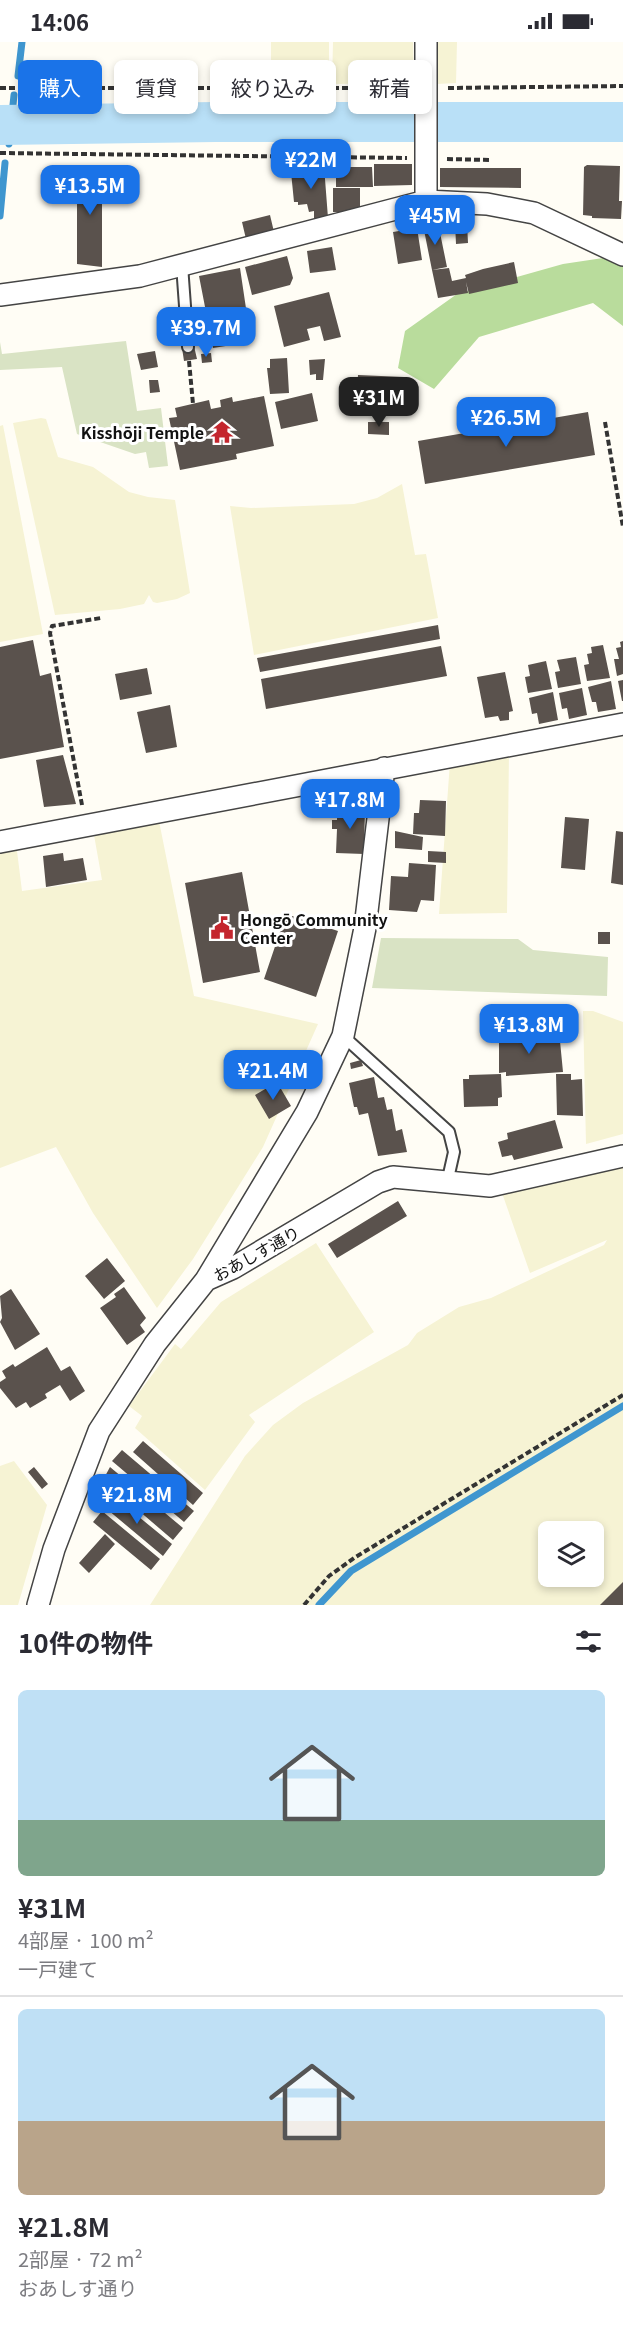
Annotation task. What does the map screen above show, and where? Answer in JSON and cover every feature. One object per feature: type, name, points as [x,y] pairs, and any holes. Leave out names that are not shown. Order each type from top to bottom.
[{"type":"street","points":[[426,42],[426,60]]},
{"type":"street","points":[[426,114],[426,201]]},
{"type":"street","points":[[0,295],[128,278],[426,201],[487,204],[534,213],[623,255]]},
{"type":"street","points":[[0,842],[623,724]]},
{"type":"street","points":[[206,1280],[307,1112],[343,1036],[365,928],[384,768]]},
{"type":"street","name":"おあしす通り","points":[[38,1605],[54,1549],[99,1431],[155,1344],[206,1280],[233,1268],[378,1182],[393,1177],[490,1186],[623,1156]]},
{"type":"lane","points":[[182,265],[188,347]]},
{"type":"lane","points":[[343,1036],[449,1132],[454,1152],[447,1183]]},
{"type":"path","points":[[432,93],[623,86]]},
{"type":"path","points":[[0,88],[348,92]]},
{"type":"path","points":[[0,153],[427,156],[489,160]]},
{"type":"path","points":[[189,360],[193,404]]},
{"type":"path","points":[[605,422],[623,527]]},
{"type":"path","points":[[86,826],[50,633],[52,626],[101,618]]},
{"type":"path","points":[[304,1605],[329,1576],[354,1558],[623,1395]]},
{"type":"shaded area","points":[[271,42],[329,42],[329,60],[271,60]]},
{"type":"shaded area","points":[[333,42],[413,42],[413,60],[348,60],[348,84],[336,84],[336,60],[333,60]]},
{"type":"shaded area","points":[[435,42],[457,42],[456,83],[437,84],[433,80]]},
{"type":"shaded area","points":[[46,419],[58,457],[93,467],[129,492],[175,500],[190,593],[177,599],[157,603],[153,602],[149,595],[144,604],[120,609],[55,615],[13,423]]},
{"type":"shaded area","points":[[3,425],[43,634],[0,642],[0,426]]},
{"type":"shaded area","points":[[402,484],[415,555],[426,554],[438,618],[254,655],[230,506],[251,508],[354,504],[377,498]]},
{"type":"shaded area","points":[[509,752],[507,913],[439,914],[450,762]]},
{"type":"shaded area","points":[[159,821],[194,996],[318,1024],[263,1147],[193,1259],[157,1308],[93,1213],[56,1147],[0,1168],[0,853],[17,851],[22,891],[102,880],[94,835]]},
{"type":"shaded area","points":[[583,1011],[593,1011],[623,1022],[623,1134],[586,1144]]},
{"type":"shaded area","points":[[623,1163],[623,1605],[150,1605],[245,1456],[273,1425],[303,1403],[408,1345],[417,1333],[459,1307],[491,1298],[604,1245],[607,1240],[530,1273],[502,1193]]},
{"type":"shaded area","points":[[316,1243],[374,1332],[249,1415],[255,1422],[205,1490],[135,1428],[142,1416],[129,1406],[175,1344],[181,1349],[221,1302]]},
{"type":"shaded area","points":[[14,1461],[47,1505],[18,1605],[0,1605],[0,1466]]},
{"type":"green space","points":[[623,255],[623,326],[593,303],[479,337],[434,389],[398,368],[405,331],[457,294],[563,264]]},
{"type":"green space","points":[[126,341],[137,411],[161,408],[168,466],[149,468],[146,452],[135,454],[77,434],[62,367],[0,370],[0,342],[2,354]]},
{"type":"green space","points":[[381,938],[518,939],[533,950],[608,957],[607,996],[372,988]]},
{"type":"building","points":[[374,164],[412,164],[412,185],[374,186]]},
{"type":"building","points":[[587,165],[620,166],[621,219],[592,218],[592,216],[583,215],[584,167]]},
{"type":"building","points":[[324,166],[328,218],[314,220],[314,211],[309,212],[307,204],[298,205],[298,202],[294,202],[291,172],[295,172],[295,169]]},
{"type":"building","points":[[77,167],[102,167],[102,267],[77,264]]},
{"type":"building","points":[[336,167],[372,167],[373,187],[336,187]]},
{"type":"building","points":[[440,168],[521,168],[521,188],[440,187]]},
{"type":"building","points":[[333,188],[360,188],[360,212],[333,212]]},
{"type":"building","points":[[270,215],[274,232],[246,239],[242,222]]},
{"type":"building","points":[[438,223],[447,267],[432,270],[423,225]]},
{"type":"building","points":[[455,223],[467,223],[468,243],[456,244]]},
{"type":"building","points":[[417,228],[422,260],[398,264],[393,232]]},
{"type":"building","points":[[332,247],[336,270],[310,273],[307,251]]},
{"type":"building","points":[[287,256],[293,278],[290,285],[252,295],[245,267]]},
{"type":"building","points":[[514,262],[518,283],[469,294],[466,282],[468,293],[438,298],[432,270],[449,268],[452,281],[466,278],[465,275],[483,269]]},
{"type":"building","points":[[240,268],[251,342],[213,348],[199,276]]},
{"type":"building","points":[[329,292],[341,337],[324,341],[320,326],[307,329],[310,340],[284,347],[274,306]]},
{"type":"building","points":[[194,346],[197,359],[184,361],[182,348]]},
{"type":"building","points":[[155,351],[158,367],[141,370],[137,354]]},
{"type":"building","points":[[211,353],[212,362],[202,363],[201,354]]},
{"type":"building","points":[[287,358],[289,393],[270,394],[267,368],[270,368],[270,359]]},
{"type":"building","points":[[325,359],[323,380],[316,380],[316,374],[310,375],[309,360]]},
{"type":"building","points":[[358,375],[404,377],[403,413],[356,412]]},
{"type":"building","points":[[149,380],[158,380],[160,392],[150,393]]},
{"type":"building","points":[[312,393],[318,421],[281,429],[275,402]]},
{"type":"building","name":"Kisshōji Temple","points":[[264,396],[274,446],[236,454],[237,459],[180,470],[169,418],[177,417],[175,408],[209,400],[211,409],[221,407],[220,400],[232,397],[233,402]]},
{"type":"building","points":[[588,412],[595,455],[425,484],[418,441]]},
{"type":"building","points":[[368,422],[389,422],[389,435],[368,434]]},
{"type":"building","points":[[438,625],[440,639],[260,672],[257,658]]},
{"type":"building","points":[[33,640],[40,676],[51,673],[64,747],[0,759],[0,647]]},
{"type":"building","points":[[623,641],[623,674],[617,676],[614,659],[619,659],[616,648],[621,647],[620,642]]},
{"type":"building","points":[[603,645],[610,678],[587,681],[584,665],[589,664],[587,654],[592,653],[591,647]]},
{"type":"building","points":[[441,646],[447,676],[266,709],[261,679]]},
{"type":"building","points":[[576,657],[581,684],[558,688],[555,672],[560,671],[557,660]]},
{"type":"building","points":[[546,661],[552,689],[528,693],[525,677],[530,676],[528,665]]},
{"type":"building","points":[[147,668],[152,694],[120,700],[115,674]]},
{"type":"building","points":[[505,672],[513,711],[509,712],[509,720],[500,721],[498,716],[485,718],[477,677]]},
{"type":"building","points":[[623,680],[623,701],[622,701],[618,681]]},
{"type":"building","points":[[611,681],[616,709],[598,712],[596,702],[592,702],[588,687]]},
{"type":"building","points":[[582,688],[587,715],[569,719],[567,708],[562,709],[559,693]]},
{"type":"building","points":[[553,692],[558,720],[539,724],[537,713],[532,714],[529,698]]},
{"type":"building","points":[[170,705],[177,747],[146,753],[137,712]]},
{"type":"building","points":[[63,755],[76,804],[44,807],[36,760]]},
{"type":"building","points":[[367,785],[368,804],[336,805],[336,787]]},
{"type":"building","points":[[420,800],[446,801],[445,836],[413,834],[414,813],[419,813]]},
{"type":"building","points":[[337,806],[365,807],[364,854],[336,853],[337,829],[332,829],[332,820],[337,820]]},
{"type":"building","points":[[565,817],[589,819],[585,870],[561,868]]},
{"type":"building","points":[[395,831],[423,837],[422,850],[395,848]]},
{"type":"building","points":[[616,831],[623,832],[623,885],[611,883]]},
{"type":"building","points":[[428,851],[446,852],[446,863],[428,862]]},
{"type":"building","points":[[63,853],[64,861],[83,858],[87,880],[46,887],[43,856]]},
{"type":"building","points":[[409,863],[436,865],[434,901],[421,900],[417,912],[389,910],[391,876],[408,877]]},
{"type":"building","name":"Hongō Community Center","points":[[242,872],[260,972],[203,983],[185,883]]},
{"type":"building","points":[[286,914],[338,931],[316,997],[264,979]]},
{"type":"building","points":[[598,932],[610,932],[610,944],[598,944]]},
{"type":"building","points":[[511,1016],[512,1018],[529,1017],[530,1029],[491,1036],[490,1018]]},
{"type":"building","points":[[531,1032],[531,1037],[553,1036],[554,1042],[560,1041],[563,1072],[506,1076],[506,1072],[499,1073],[499,1034]]},
{"type":"building","points":[[361,1060],[363,1066],[351,1069],[350,1063]]},
{"type":"building","points":[[501,1074],[502,1097],[498,1098],[498,1106],[464,1107],[463,1079],[469,1079],[469,1075]]},
{"type":"building","points":[[556,1074],[571,1074],[571,1080],[582,1079],[583,1116],[557,1115]]},
{"type":"building","points":[[374,1077],[378,1098],[384,1097],[387,1110],[392,1109],[396,1131],[402,1129],[407,1152],[378,1156],[368,1113],[359,1115],[357,1107],[354,1107],[349,1083]]},
{"type":"building","points":[[277,1082],[291,1106],[269,1119],[255,1095]]},
{"type":"building","points":[[555,1120],[563,1148],[514,1160],[512,1155],[502,1157],[498,1142],[508,1139],[507,1133]]},
{"type":"building","points":[[398,1201],[407,1216],[337,1258],[328,1244]]},
{"type":"building","points":[[107,1258],[125,1281],[104,1299],[85,1276]]},
{"type":"building","points":[[124,1287],[146,1318],[140,1325],[145,1332],[127,1345],[100,1308],[116,1297],[114,1294]]},
{"type":"building","points":[[11,1289],[40,1334],[15,1350],[0,1322],[2,1318],[0,1296]]},
{"type":"building","points":[[47,1347],[61,1371],[70,1366],[85,1391],[70,1401],[60,1385],[45,1394],[47,1398],[30,1408],[26,1402],[16,1408],[0,1388],[0,1382],[6,1378],[2,1371],[13,1364],[15,1367]]},
{"type":"building","points":[[143,1441],[203,1493],[193,1505],[133,1452]]},
{"type":"building","points":[[122,1450],[194,1511],[184,1522],[112,1461]]},
{"type":"building","points":[[34,1467],[48,1484],[42,1489],[28,1472]]},
{"type":"building","points":[[110,1467],[183,1528],[173,1540],[103,1480]]},
{"type":"building","points":[[111,1494],[172,1544],[163,1556],[102,1505]]},
{"type":"building","points":[[102,1511],[160,1559],[151,1570],[93,1522]]},
{"type":"building","points":[[105,1534],[115,1544],[89,1573],[79,1563]]},
{"type":"building","points":[[623,1582],[623,1605],[600,1605]]},
{"type":"waterway","points":[[20,60],[22,42]]},
{"type":"waterway","points":[[9,144],[14,95]]},
{"type":"waterway","points":[[0,125],[216,122],[623,122]]},
{"type":"waterway","points":[[0,216],[5,163]]},
{"type":"waterway","points":[[319,1605],[351,1571],[623,1406]]},
{"type":"place","name":"Kisshōji Temple","points":[[222,432]]},
{"type":"place","name":"Hongō Community Center","points":[[222,928]]}]
